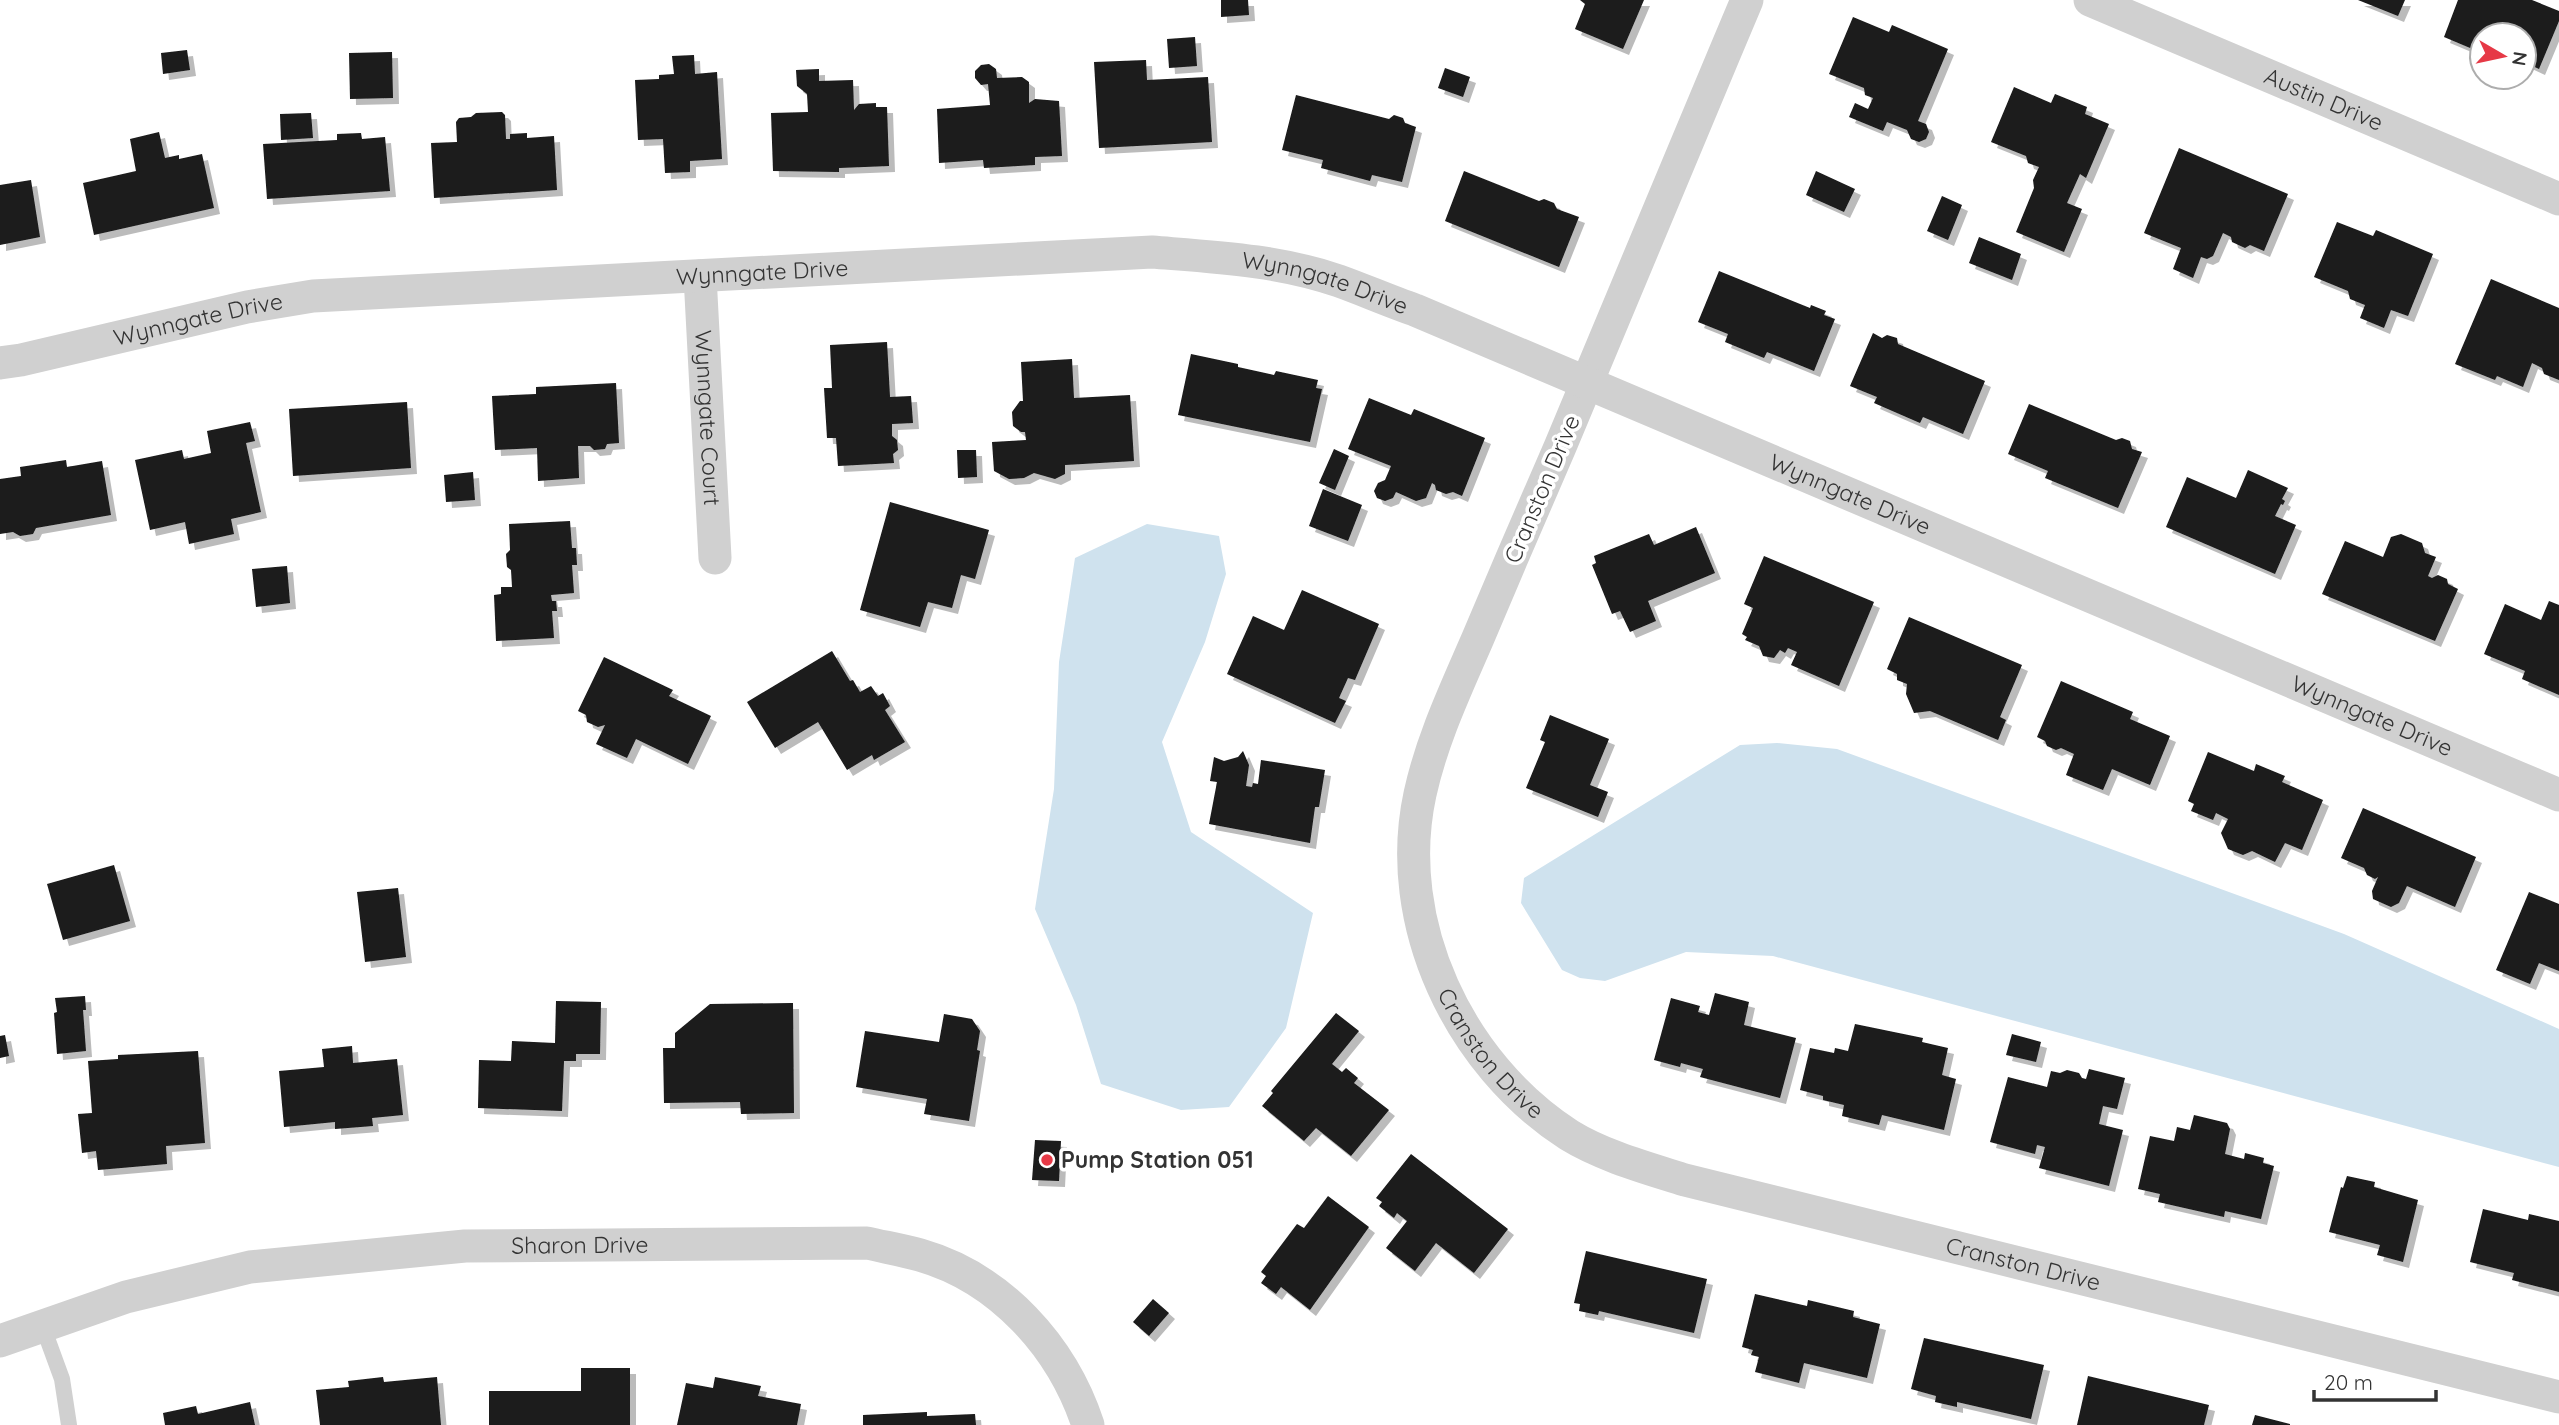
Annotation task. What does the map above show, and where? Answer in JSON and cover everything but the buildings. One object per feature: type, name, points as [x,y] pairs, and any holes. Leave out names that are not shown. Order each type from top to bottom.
[{"type":"street","name":"Cranston Drive","points":[[1747,0],[1436,734],[1420,795],[1413,850],[1421,919],[1439,981],[1467,1030],[1492,1067],[1520,1097],[1569,1134],[1589,1145],[1685,1181],[2559,1397]]},
{"type":"street","name":"Austin Drive","points":[[2090,0],[2559,199]]},
{"type":"street","name":"Wynngate Drive","points":[[0,363],[247,307],[313,296],[1152,252],[1236,259],[1298,270],[1338,281],[1415,310],[2559,795]]},
{"type":"street","name":"Wynngate Court","points":[[700,276],[715,558]]},
{"type":"street","name":"Sharon Drive","points":[[0,1341],[126,1297],[263,1266],[466,1246],[867,1243],[921,1255],[990,1288],[1031,1325],[1053,1354],[1084,1412],[1088,1425]]},
{"type":"lane","points":[[43,1327],[62,1379],[69,1425]]},
{"type":"water","points":[[1147,524],[1219,536],[1226,574],[1205,642],[1162,742],[1191,832],[1313,913],[1286,1028],[1229,1107],[1181,1110],[1101,1084],[1076,1005],[1035,909],[1054,789],[1059,662],[1075,558]]},
{"type":"water","points":[[1777,743],[1837,749],[2344,934],[2559,1029],[2559,1167],[1773,956],[1686,952],[1605,981],[1580,978],[1562,970],[1521,903],[1524,878],[1740,745]]},
{"type":"place","name":"Pump Station 051","points":[[1047,1160]]}]
